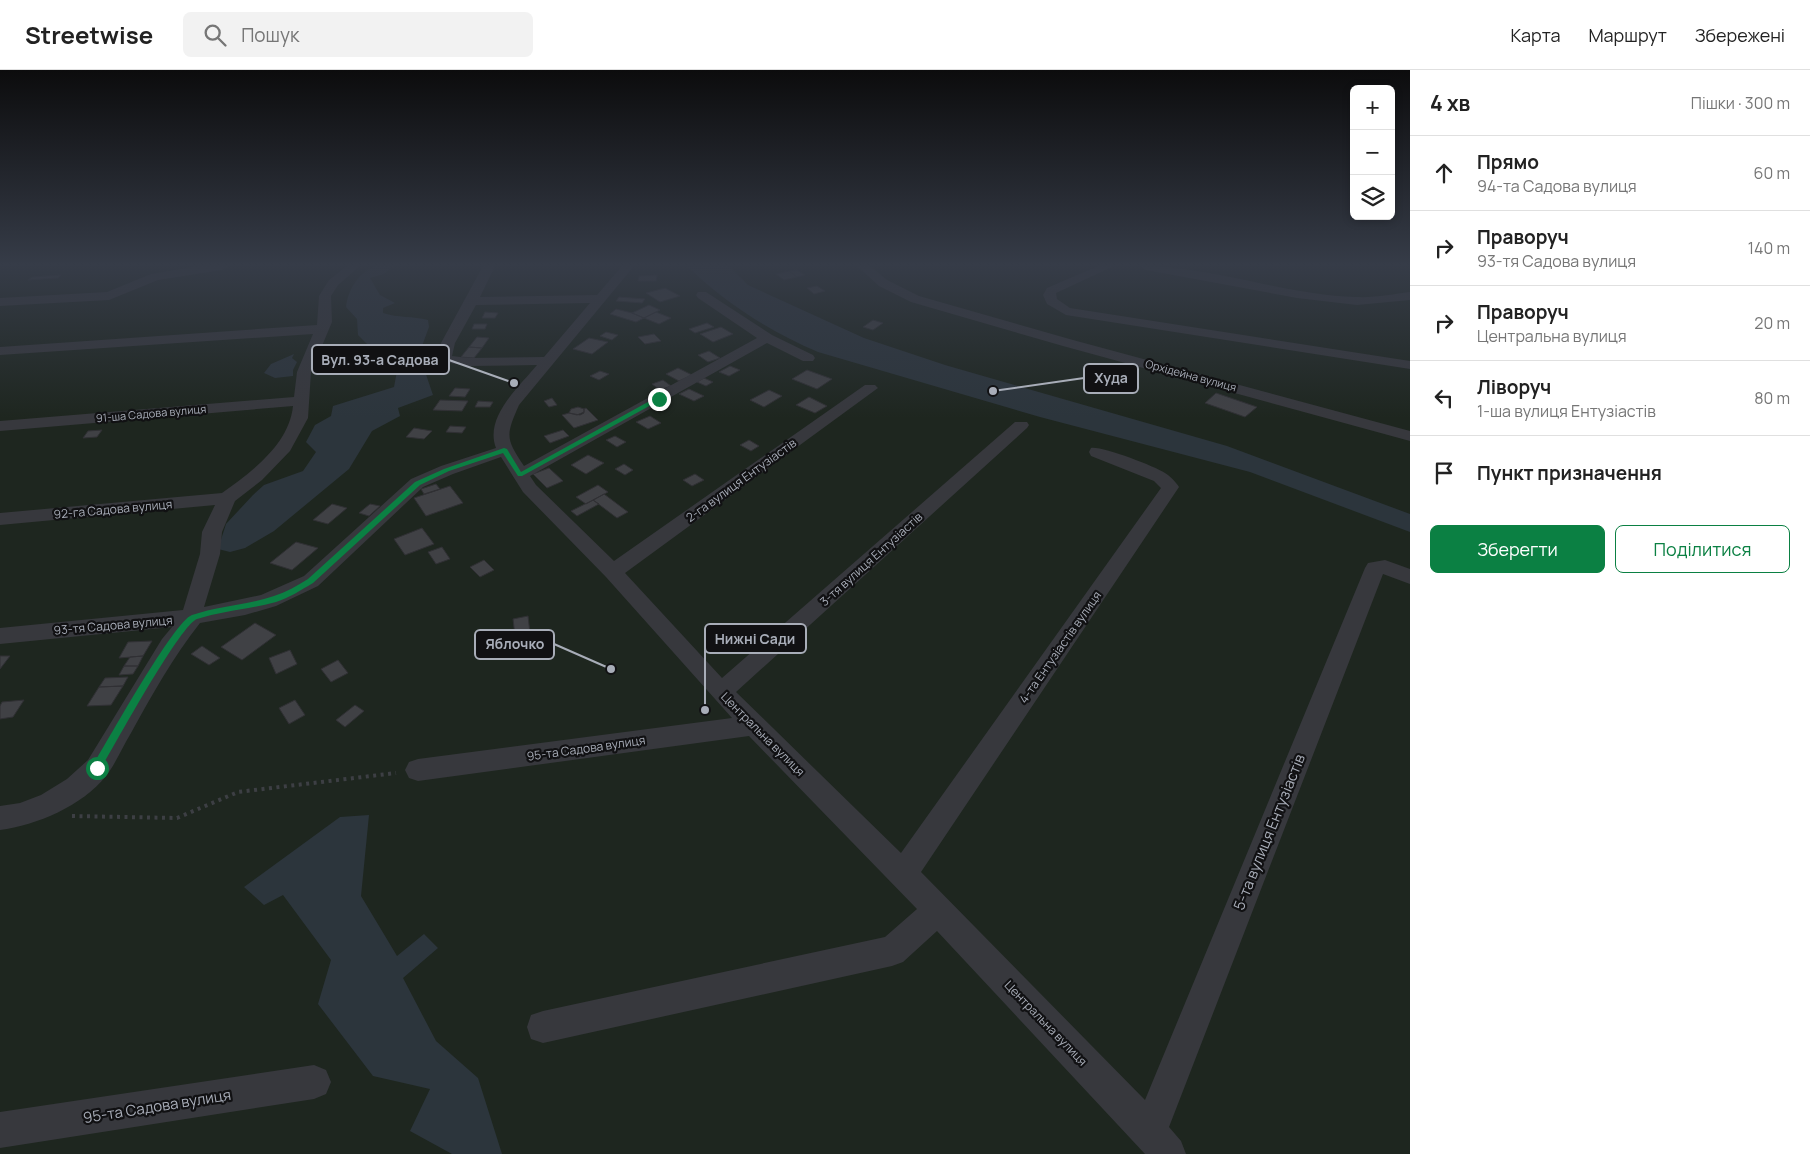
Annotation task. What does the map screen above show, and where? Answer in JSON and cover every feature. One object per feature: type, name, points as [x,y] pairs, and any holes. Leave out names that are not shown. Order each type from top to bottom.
[{"type":"street","points":[[0,818],[21,815],[50,803],[76,787],[97,768],[165,653],[192,618],[195,601],[210,554],[212,532],[227,498],[256,476],[284,448],[300,418],[304,372],[325,322],[325,317]]},
{"type":"street","points":[[463,317],[448,343],[444,358],[452,361],[548,362]]},
{"type":"street","name":"Центральна вулиця","points":[[586,317],[512,404],[505,417],[501,429],[501,440],[504,450],[529,488],[613,572],[721,692],[938,910],[1150,1131],[1168,1154]]},
{"type":"street","points":[[735,317],[767,338],[808,358]]},
{"type":"street","name":"Орхідейна вулиця","points":[[976,317],[1410,436]]},
{"type":"street","points":[[1102,317],[1410,365]]},
{"type":"street","points":[[0,351],[322,329]]},
{"type":"street","points":[[520,475],[767,338]]},
{"type":"street","name":"2-га вулиця Ентузіастів","points":[[613,572],[870,388]]},
{"type":"street","name":"91-ша Садова вулиця","points":[[0,426],[302,401]]},
{"type":"street","name":"3-тя вулиця Ентузіастів","points":[[721,692],[1021,425]]},
{"type":"street","name":"93-тя Садова вулиця","points":[[0,636],[192,618],[275,599],[294,591],[317,576],[417,483],[447,470],[504,450]]},
{"type":"street","name":"4-та Ентузіастів вулиця","points":[[903,874],[1170,487],[1160,477],[1097,452]]},
{"type":"street","name":"92-га Садова вулиця","points":[[0,519],[227,498]]},
{"type":"street","name":"5-та вулиця Ентузіастів","points":[[1150,1131],[1375,568],[1385,567],[1410,577]]},
{"type":"street","name":"95-та Садова вулиця","points":[[418,770],[755,725]]},
{"type":"street","points":[[543,1027],[892,951],[938,910]]},
{"type":"street","name":"95-та Садова вулиця","points":[[0,1130],[314,1082]]},
{"type":"path","points":[[70,816],[177,818],[238,792],[418,770]]},
{"type":"shaded area","points":[[0,317],[1410,317],[1410,1154],[0,1154]]},
{"type":"shaded area","points":[[355,317],[401,317],[428,320],[429,327],[419,354],[433,395],[398,408],[400,416],[372,431],[349,469],[274,531],[245,548],[230,552],[218,549],[226,524],[253,495],[264,485],[303,471],[316,452],[306,442],[315,425],[331,416],[333,406],[394,387],[397,371],[358,335],[357,319]]},
{"type":"shaded area","points":[[751,317],[817,317],[864,338],[945,365],[1227,446],[1410,514],[1410,532],[1250,472],[1040,417],[818,352]]},
{"type":"shaded area","points":[[294,354],[292,358],[297,362],[293,370],[293,376],[275,378],[264,373],[271,364]]},
{"type":"shaded area","points":[[369,815],[361,896],[397,956],[424,934],[438,948],[403,978],[436,1041],[478,1078],[502,1154],[452,1154],[410,1131],[430,1089],[373,1076],[318,1004],[331,960],[283,895],[264,905],[244,887],[340,817]]},
{"type":"building","points":[[483,317],[496,317],[495,318],[482,318]]},
{"type":"building","points":[[618,317],[644,318],[636,322]]},
{"type":"building","points":[[667,317],[671,318],[659,324],[644,318]]},
{"type":"building","points":[[873,320],[883,323],[873,330],[863,327]]},
{"type":"building","points":[[707,323],[714,327],[695,333],[689,329]]},
{"type":"building","points":[[474,324],[487,324],[485,329],[472,329]]},
{"type":"building","points":[[721,327],[733,334],[713,342],[700,334]]},
{"type":"building","points":[[606,332],[618,335],[612,340],[600,336]]},
{"type":"building","points":[[654,334],[661,341],[645,344],[638,337]]},
{"type":"building","points":[[477,337],[489,338],[482,348],[469,347]]},
{"type":"building","points":[[589,338],[608,342],[592,354],[573,349]]},
{"type":"building","points":[[469,347],[482,348],[474,358],[461,357]]},
{"type":"building","points":[[709,351],[720,358],[708,362],[698,355]]},
{"type":"building","points":[[730,366],[740,370],[729,376],[719,372]]},
{"type":"building","points":[[678,368],[692,375],[679,381],[666,374]]},
{"type":"building","points":[[807,370],[832,379],[817,389],[792,379]]},
{"type":"building","points":[[600,371],[609,374],[599,380],[590,376]]},
{"type":"building","points":[[704,378],[713,382],[706,386],[697,382]]},
{"type":"building","points":[[663,380],[671,386],[660,390],[652,384]]},
{"type":"building","points":[[455,388],[470,389],[465,397],[449,396]]},
{"type":"building","points":[[689,389],[704,396],[694,401],[679,394]]},
{"type":"building","points":[[769,390],[782,396],[764,407],[750,400]]},
{"type":"building","points":[[1216,393],[1257,407],[1245,417],[1205,403]]},
{"type":"building","points":[[809,397],[827,406],[815,413],[796,405]]},
{"type":"building","points":[[552,398],[557,405],[549,407],[544,401]]},
{"type":"building","points":[[440,400],[468,401],[462,411],[433,410]]},
{"type":"building","points":[[478,401],[493,402],[490,407],[475,407]]},
{"type":"building","points":[[578,407],[584,409],[584,412],[577,415],[569,413],[571,409]]},
{"type":"building","points":[[586,408],[598,420],[574,428],[562,415],[569,413],[580,415],[584,413]]},
{"type":"building","points":[[650,416],[661,423],[648,429],[636,422]]},
{"type":"building","points":[[450,426],[466,427],[462,433],[446,432]]},
{"type":"building","points":[[414,428],[432,431],[424,439],[406,437]]},
{"type":"building","points":[[102,430],[97,437],[83,438],[88,431]]},
{"type":"building","points":[[563,430],[569,436],[550,443],[544,436]]},
{"type":"building","points":[[615,436],[626,442],[617,447],[606,440]]},
{"type":"building","points":[[749,440],[759,446],[751,451],[740,445]]},
{"type":"building","points":[[588,455],[604,463],[586,474],[571,465]]},
{"type":"building","points":[[624,464],[633,470],[625,475],[615,469]]},
{"type":"building","points":[[549,468],[563,481],[547,488],[533,474]]},
{"type":"building","points":[[695,474],[704,480],[692,486],[683,480]]},
{"type":"building","points":[[436,484],[440,489],[424,494],[421,489]]},
{"type":"building","points":[[598,485],[608,492],[586,504],[576,497]]},
{"type":"building","points":[[450,486],[463,503],[426,516],[414,498]]},
{"type":"building","points":[[604,494],[628,512],[617,518],[593,500]]},
{"type":"building","points":[[593,500],[599,504],[577,516],[571,511]]},
{"type":"building","points":[[332,504],[347,508],[328,524],[313,520]]},
{"type":"building","points":[[370,504],[380,506],[369,516],[359,513]]},
{"type":"building","points":[[422,528],[434,544],[405,555],[394,539]]},
{"type":"building","points":[[296,542],[318,548],[292,570],[270,563]]},
{"type":"building","points":[[442,547],[450,559],[436,564],[428,552]]},
{"type":"building","points":[[484,560],[494,570],[480,577],[470,567]]},
{"type":"building","points":[[528,616],[530,633],[515,636],[513,619]]},
{"type":"building","points":[[255,623],[276,635],[242,660],[221,647]]},
{"type":"building","points":[[152,641],[143,656],[119,658],[128,642]]},
{"type":"building","points":[[202,646],[220,658],[209,665],[191,654]]},
{"type":"building","points":[[290,650],[297,664],[276,674],[269,658]]},
{"type":"building","points":[[0,656],[10,656],[0,669]]},
{"type":"building","points":[[143,656],[138,666],[124,666],[130,657]]},
{"type":"building","points":[[338,660],[348,673],[331,682],[321,669]]},
{"type":"building","points":[[124,666],[138,666],[133,674],[119,675]]},
{"type":"building","points":[[128,677],[123,686],[99,687],[105,678]]},
{"type":"building","points":[[123,686],[111,705],[87,706],[99,687]]},
{"type":"building","points":[[24,700],[13,717],[0,719],[0,706],[2,702]]},
{"type":"building","points":[[295,700],[305,715],[289,724],[279,708]]},
{"type":"building","points":[[355,705],[364,711],[345,727],[336,720]]},
{"type":"place","name":"Вул. 93-а Садова","points":[[514,383]]},
{"type":"place","name":"Худа","points":[[993,391]]},
{"type":"place","name":"Яблочко","points":[[611,669]]},
{"type":"place","name":"Нижні Сади","points":[[705,710]]},
{"type":"route","points":[[97,768],[170,645],[192,618],[275,599],[311,581],[417,483],[447,470],[504,450],[520,475],[659,399]]}]
